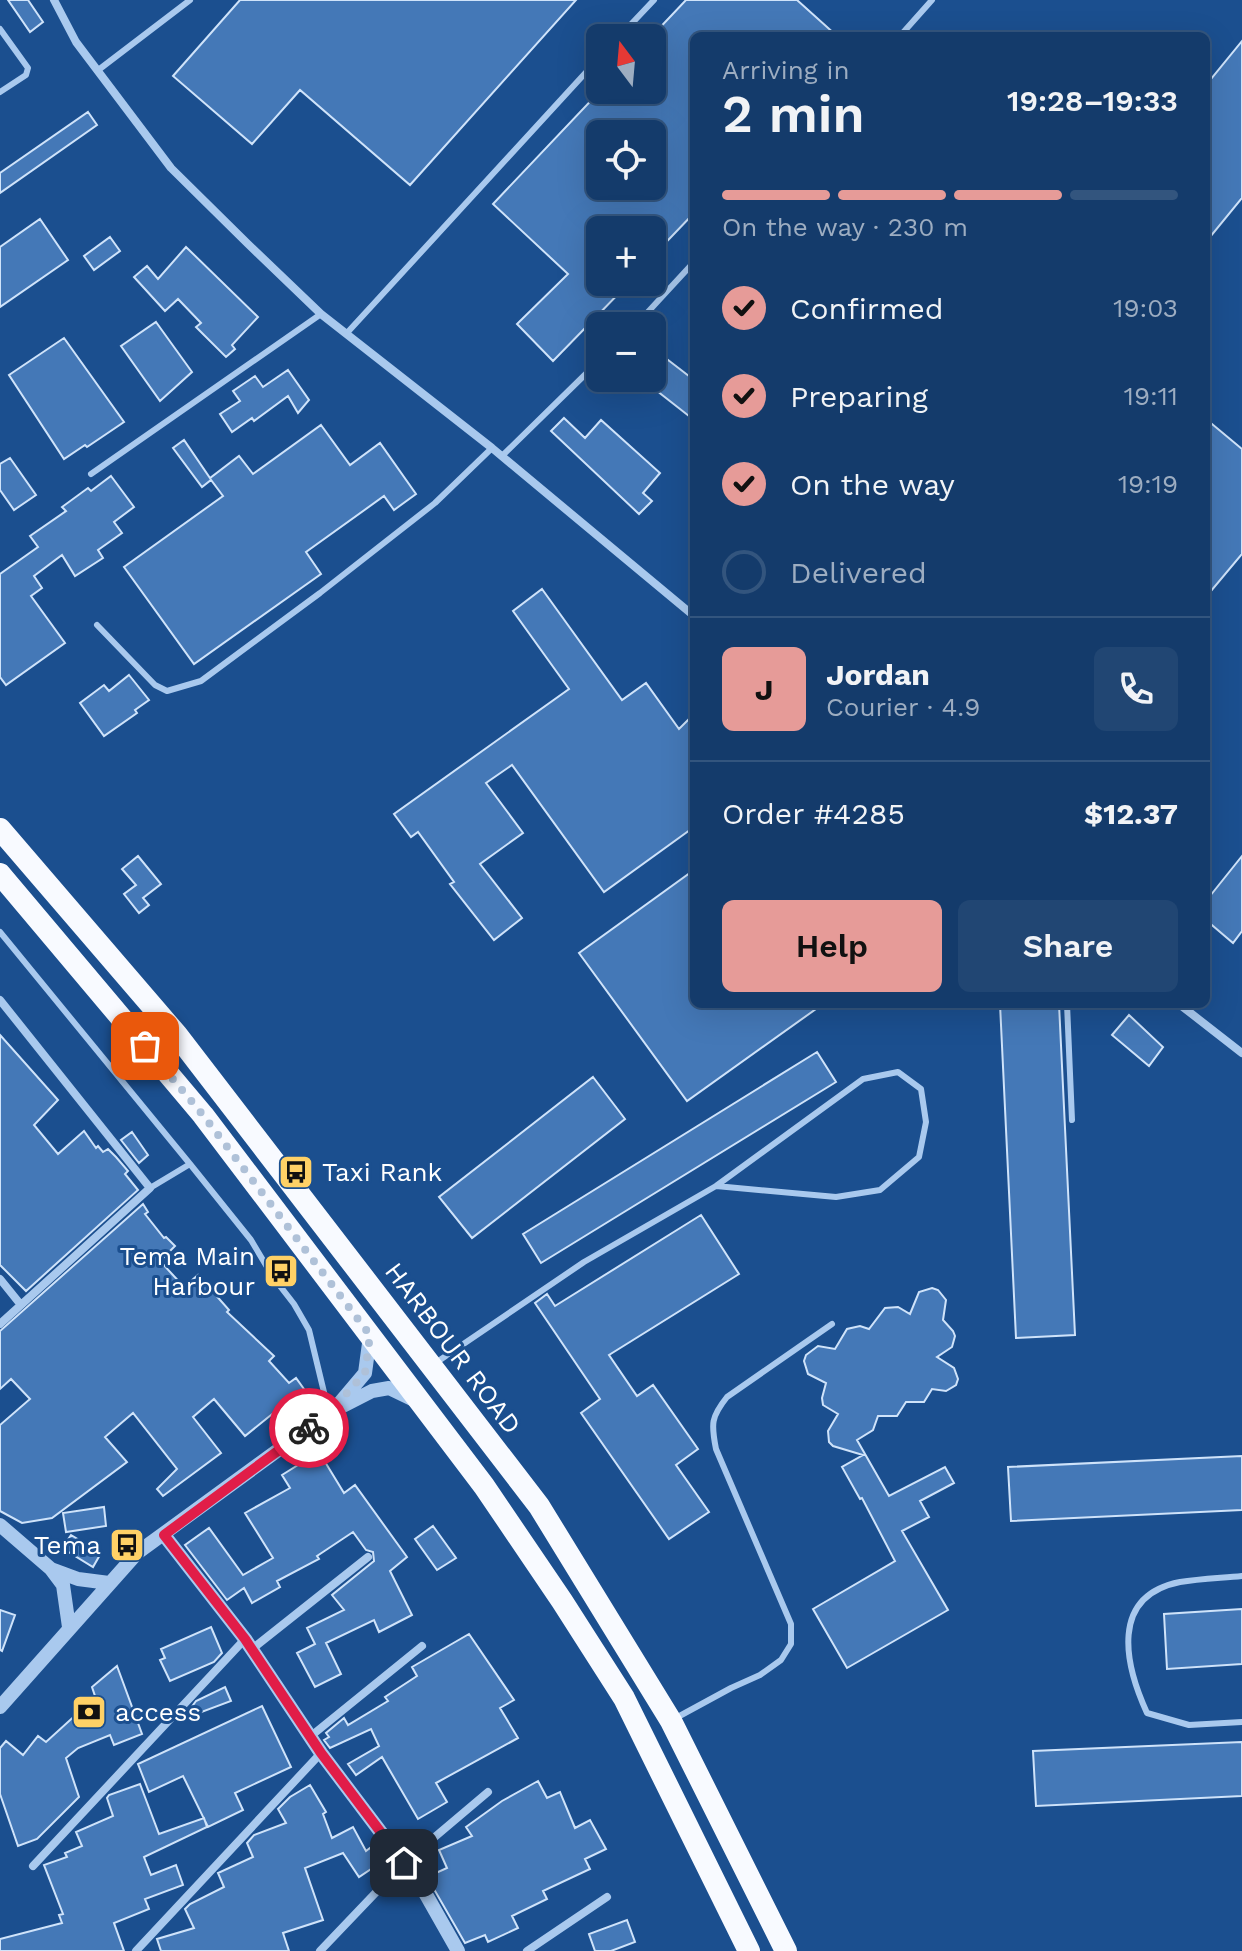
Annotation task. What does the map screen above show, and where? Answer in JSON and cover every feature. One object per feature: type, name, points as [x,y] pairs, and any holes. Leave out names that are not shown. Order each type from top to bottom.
[{"type":"highway","name":"HARBOUR ROAD","points":[[0,829],[177,1035],[539,1506],[671,1721],[786,1951]]},
{"type":"highway","points":[[0,874],[203,1115],[484,1486],[624,1698],[749,1951]]},
{"type":"street","points":[[54,0],[76,42],[171,168],[321,314],[690,608]]},
{"type":"street","points":[[0,1000],[150,1188],[0,1324]]},
{"type":"street","points":[[1184,1008],[1242,1053]]},
{"type":"street","points":[[0,1279],[21,1305]]},
{"type":"street","points":[[329,1413],[365,1373],[370,1335]]},
{"type":"street","points":[[0,1707],[137,1553],[329,1413],[372,1391],[389,1388],[422,1404]]},
{"type":"street","points":[[0,1525],[51,1569],[63,1585],[69,1627]]},
{"type":"street","points":[[164,1535],[249,1644],[321,1753],[424,1891],[458,1951]]},
{"type":"street","points":[[33,1866],[249,1644],[368,1557]]},
{"type":"street","points":[[51,1569],[78,1579],[109,1583]]},
{"type":"street","points":[[311,1736],[422,1646]]},
{"type":"street","points":[[136,1951],[321,1753]]},
{"type":"street","points":[[320,1951],[404,1863],[488,1792]]},
{"type":"street","points":[[527,1951],[607,1897]]},
{"type":"lane","points":[[97,71],[190,0]]},
{"type":"lane","points":[[631,24],[654,0]]},
{"type":"lane","points":[[904,32],[932,0]]},
{"type":"lane","points":[[0,29],[28,68],[26,75],[0,92]]},
{"type":"lane","points":[[346,334],[586,72]]},
{"type":"lane","points":[[648,312],[690,266]]},
{"type":"lane","points":[[91,474],[321,314]]},
{"type":"lane","points":[[502,456],[586,374]]},
{"type":"lane","points":[[97,625],[155,685],[167,691],[201,681],[435,503],[492,448]]},
{"type":"lane","points":[[0,932],[251,1240],[309,1330],[329,1413]]},
{"type":"lane","points":[[1067,1008],[1072,1120]]},
{"type":"lane","points":[[432,1366],[584,1262],[716,1186],[863,1079],[898,1072],[921,1089],[926,1122],[919,1157],[880,1190],[836,1197],[716,1186]]},
{"type":"lane","points":[[150,1188],[190,1164]]},
{"type":"lane","points":[[671,1721],[760,1675],[781,1660],[791,1644],[791,1624],[716,1449],[712,1429],[714,1413],[727,1397],[832,1324]]},
{"type":"lane","points":[[1242,1576],[1177,1583],[1144,1598],[1132,1618],[1126,1646],[1133,1683],[1147,1713],[1189,1725],[1242,1722]]},
{"type":"building","points":[[8,0],[28,0],[43,22],[30,32]]},
{"type":"building","points":[[240,0],[576,0],[410,185],[300,90],[252,144],[173,76]]},
{"type":"building","points":[[686,0],[797,0],[833,32],[690,32],[690,217],[666,242],[666,216],[586,216],[586,296],[616,296],[601,312],[586,312],[586,327],[553,361],[517,324],[568,274],[493,204],[588,104],[666,104],[666,24],[663,24]]},
{"type":"building","points":[[1242,41],[1242,198],[1210,237],[1210,80]]},
{"type":"building","points":[[88,112],[97,125],[0,193],[0,173]]},
{"type":"building","points":[[40,219],[68,260],[0,307],[0,247]]},
{"type":"building","points":[[110,237],[120,251],[94,270],[84,256]]},
{"type":"building","points":[[186,247],[258,317],[232,345],[235,349],[226,357],[196,327],[201,323],[178,299],[165,311],[134,277],[147,266],[158,279]]},
{"type":"building","points":[[156,322],[192,372],[160,401],[121,346]]},
{"type":"building","points":[[64,338],[124,422],[64,459],[9,375]]},
{"type":"building","points":[[666,358],[690,377],[690,417],[658,392],[666,392]]},
{"type":"building","points":[[288,370],[309,400],[298,413],[288,396],[254,421],[252,418],[232,432],[220,414],[240,401],[233,391],[255,376],[263,387]]},
{"type":"building","points":[[564,418],[585,438],[601,420],[660,473],[643,493],[652,501],[639,514],[551,431]]},
{"type":"building","points":[[1210,422],[1242,449],[1242,554],[1210,592]]},
{"type":"building","points":[[321,425],[350,465],[380,443],[416,494],[394,510],[384,496],[306,552],[321,574],[194,664],[124,567],[223,496],[211,480],[202,487],[173,448],[184,440],[210,478],[239,456],[253,474]]},
{"type":"building","points":[[10,458],[36,495],[14,510],[0,490],[0,464]]},
{"type":"building","points":[[111,476],[134,507],[114,522],[122,533],[98,550],[103,558],[75,576],[62,555],[34,576],[42,588],[31,596],[65,643],[6,685],[0,677],[0,574],[38,547],[30,536],[66,511],[62,507]]},
{"type":"building","points":[[542,589],[622,700],[646,683],[679,729],[690,718],[690,830],[604,892],[512,765],[486,783],[523,833],[480,864],[522,918],[494,940],[450,884],[454,882],[418,832],[411,837],[394,814],[569,689],[513,611]]},
{"type":"building","points":[[129,675],[149,700],[135,710],[137,713],[104,736],[80,703],[104,685],[109,691]]},
{"type":"building","points":[[138,856],[161,884],[143,898],[149,905],[139,913],[124,894],[136,885],[122,869]]},
{"type":"building","points":[[1242,856],[1242,931],[1233,943],[1210,923],[1210,896]]},
{"type":"building","points":[[690,873],[690,1008],[817,1008],[687,1101],[579,953]]},
{"type":"building","points":[[1000,1008],[1059,1008],[1075,1335],[1016,1338]]},
{"type":"building","points":[[1129,1015],[1163,1047],[1149,1066],[1112,1035]]},
{"type":"building","points":[[0,1035],[58,1100],[34,1125],[58,1154],[84,1131],[96,1148],[98,1146],[103,1152],[108,1149],[116,1157],[138,1190],[26,1291],[0,1265]]},
{"type":"building","points":[[817,1052],[836,1082],[541,1263],[523,1234]]},
{"type":"building","points":[[593,1077],[625,1119],[472,1238],[439,1197]]},
{"type":"building","points":[[132,1132],[148,1155],[139,1163],[121,1140]]},
{"type":"building","points":[[143,1204],[148,1212],[145,1214],[164,1238],[175,1246],[160,1261],[184,1287],[198,1275],[229,1310],[227,1312],[274,1356],[269,1361],[289,1383],[296,1378],[309,1396],[286,1414],[281,1407],[245,1436],[214,1399],[193,1417],[221,1453],[163,1496],[157,1489],[177,1469],[133,1413],[105,1437],[127,1462],[52,1518],[22,1523],[0,1511],[0,1425],[30,1399],[11,1379],[0,1389],[0,1331]]},
{"type":"building","points":[[701,1215],[739,1274],[609,1355],[637,1396],[653,1385],[698,1449],[676,1465],[709,1512],[669,1539],[581,1413],[600,1399],[535,1303],[547,1294],[555,1306]]},
{"type":"building","points":[[932,1288],[946,1300],[943,1320],[955,1336],[952,1347],[937,1357],[954,1368],[958,1379],[956,1385],[946,1391],[932,1389],[924,1402],[906,1402],[897,1416],[878,1416],[873,1430],[857,1440],[889,1496],[945,1467],[954,1483],[920,1501],[929,1517],[902,1531],[948,1610],[847,1668],[813,1609],[895,1561],[842,1467],[863,1455],[829,1442],[828,1431],[838,1414],[823,1405],[826,1383],[808,1374],[804,1361],[806,1355],[818,1346],[835,1349],[847,1329],[860,1326],[869,1329],[885,1308],[898,1307],[910,1314],[919,1292]]},
{"type":"building","points":[[319,1452],[344,1493],[355,1485],[407,1557],[390,1571],[412,1615],[379,1632],[374,1620],[326,1643],[341,1674],[315,1687],[297,1653],[315,1644],[307,1628],[344,1610],[332,1595],[374,1561],[373,1552],[366,1550],[353,1532],[317,1556],[319,1559],[277,1581],[280,1587],[252,1603],[244,1588],[227,1600],[185,1545],[209,1528],[243,1575],[273,1558],[245,1513],[290,1488],[282,1475]]},
{"type":"building","points":[[1242,1456],[1242,1510],[1011,1521],[1008,1467]]},
{"type":"building","points":[[104,1507],[106,1526],[66,1532],[63,1513]]},
{"type":"building","points":[[433,1526],[456,1558],[437,1570],[415,1539]]},
{"type":"building","points":[[71,1535],[101,1553],[93,1567],[62,1548]]},
{"type":"building","points":[[1242,1609],[1242,1664],[1167,1669],[1164,1614]]},
{"type":"building","points":[[0,1610],[15,1615],[2,1651],[0,1650]]},
{"type":"building","points":[[211,1627],[222,1653],[214,1662],[170,1681],[160,1660],[165,1658],[161,1649]]},
{"type":"building","points":[[469,1634],[514,1700],[500,1708],[518,1738],[436,1783],[447,1802],[418,1819],[382,1757],[356,1775],[348,1764],[379,1746],[371,1729],[330,1748],[324,1740],[329,1737],[326,1733],[344,1718],[348,1725],[388,1701],[385,1697],[417,1676],[412,1667]]},
{"type":"building","points":[[117,1666],[142,1734],[114,1745],[110,1735],[78,1748],[66,1758],[79,1797],[37,1839],[18,1846],[0,1794],[0,1748],[6,1741],[23,1755],[38,1736],[46,1742],[79,1712],[77,1706],[96,1699],[92,1687]]},
{"type":"building","points":[[225,1687],[231,1701],[183,1719],[196,1701]]},
{"type":"building","points":[[262,1706],[291,1767],[235,1793],[243,1810],[208,1827],[183,1776],[149,1792],[138,1764]]},
{"type":"building","points":[[1242,1742],[1242,1796],[1036,1806],[1033,1751]]},
{"type":"building","points":[[538,1781],[547,1798],[560,1792],[575,1828],[590,1820],[606,1849],[585,1859],[590,1869],[543,1891],[547,1899],[512,1916],[518,1928],[488,1942],[485,1935],[465,1943],[427,1877],[447,1868],[439,1850],[472,1836],[466,1827],[502,1801]]},
{"type":"building","points":[[140,1784],[159,1834],[204,1818],[207,1827],[144,1857],[151,1875],[176,1865],[183,1885],[145,1899],[149,1909],[114,1923],[124,1951],[0,1951],[0,1939],[62,1923],[59,1915],[63,1914],[44,1865],[67,1857],[65,1853],[82,1846],[76,1832],[113,1816],[107,1798],[109,1795]]},
{"type":"building","points":[[310,1785],[326,1812],[323,1814],[332,1838],[353,1827],[366,1851],[370,1848],[380,1863],[359,1877],[343,1853],[305,1868],[323,1920],[283,1933],[289,1951],[161,1951],[157,1939],[194,1928],[185,1909],[224,1887],[218,1873],[253,1857],[247,1843],[254,1835],[286,1823],[278,1809]]},
{"type":"building","points":[[627,1920],[635,1942],[611,1951],[595,1951],[589,1934]]},
{"type":"way so far","points":[[145,1046],[203,1115],[370,1335],[365,1373],[329,1413],[309,1428]]},
{"type":"place","name":"Taxi Rank","points":[[296,1172]]},
{"type":"place","name":"Tema Main Harbour","points":[[281,1271]]},
{"type":"place","name":"Tema","points":[[127,1545]]},
{"type":"place","name":"access","points":[[89,1712]]},
{"type":"route","points":[[309,1428],[164,1535],[245,1639],[321,1753],[404,1863]]}]
